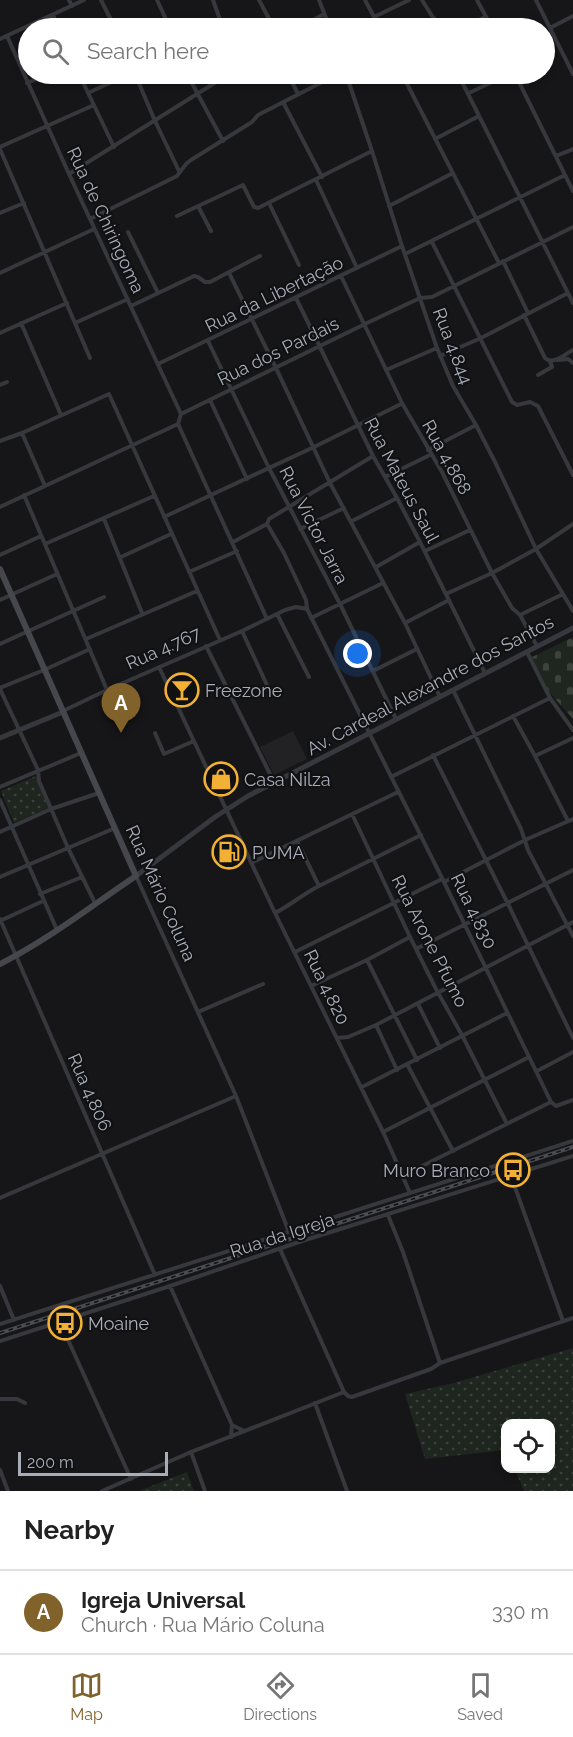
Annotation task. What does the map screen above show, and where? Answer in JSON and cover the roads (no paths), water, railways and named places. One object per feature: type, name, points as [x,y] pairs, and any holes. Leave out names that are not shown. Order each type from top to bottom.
[{"type":"main road","name":"Rua Mário Coluna","points":[[0,569],[136,876]]},
{"type":"main road","name":"Av. Cardeal Alexandre dos Santos","points":[[0,964],[57,930],[136,876]]},
{"type":"street","points":[[69,0],[72,6]]},
{"type":"street","points":[[46,18],[84,0]]},
{"type":"street","points":[[101,0],[110,18]]},
{"type":"street","points":[[157,0],[165,18]]},
{"type":"street","points":[[213,0],[220,18]]},
{"type":"street","points":[[259,0],[269,18]]},
{"type":"street","points":[[319,0],[326,18]]},
{"type":"street","points":[[365,0],[374,17],[409,0]]},
{"type":"street","points":[[422,0],[434,18]]},
{"type":"street","points":[[478,0],[485,17]]},
{"type":"street","points":[[536,0],[545,18]]},
{"type":"street","points":[[317,18],[324,14]]},
{"type":"street","points":[[555,27],[573,16]]},
{"type":"street","points":[[0,39],[18,31]]},
{"type":"street","name":"Rua de Chiringoma","points":[[7,36],[18,62]]},
{"type":"street","points":[[555,38],[573,72]]},
{"type":"street","name":"Rua de Chiringoma","points":[[27,84],[181,414]]},
{"type":"street","points":[[84,84],[114,147]]},
{"type":"street","points":[[88,93],[107,84]]},
{"type":"street","points":[[139,84],[179,171]]},
{"type":"street","points":[[192,84],[223,141]]},
{"type":"street","points":[[69,174],[213,84]]},
{"type":"street","points":[[293,84],[298,94]]},
{"type":"street","points":[[90,219],[177,176],[191,160],[252,122],[258,115],[318,84]]},
{"type":"street","name":"Rua 4.844","points":[[349,84],[440,356],[536,549],[573,611]]},
{"type":"street","points":[[407,84],[476,220],[501,262],[545,358],[552,361],[568,359],[573,363]]},
{"type":"street","points":[[464,84],[573,303]]},
{"type":"street","points":[[469,93],[488,84]]},
{"type":"street","points":[[520,84],[573,190]]},
{"type":"street","points":[[284,102],[322,177]]},
{"type":"street","points":[[90,358],[0,148],[94,105]]},
{"type":"street","points":[[435,139],[479,117]]},
{"type":"street","points":[[556,156],[573,149]]},
{"type":"street","points":[[177,216],[243,185],[256,208],[372,151]]},
{"type":"street","points":[[389,206],[453,173]]},
{"type":"street","points":[[405,254],[565,175]]},
{"type":"street","points":[[316,180],[357,268]]},
{"type":"street","points":[[0,213],[24,203]]},
{"type":"street","points":[[269,203],[299,265]]},
{"type":"street","points":[[198,206],[211,231]]},
{"type":"street","name":"Rua dos Pardais","points":[[181,414],[420,298],[432,297],[573,227]]},
{"type":"street","points":[[0,273],[94,229]]},
{"type":"street","points":[[128,232],[158,293]]},
{"type":"street","points":[[432,242],[512,402],[517,405],[534,403],[573,475]]},
{"type":"street","name":"Rua da Libertação","points":[[158,364],[402,246]]},
{"type":"street","points":[[131,306],[194,276],[207,283],[260,256]]},
{"type":"street","points":[[229,273],[330,483],[405,623],[440,697]]},
{"type":"street","name":"Rua 4.868","points":[[341,276],[402,404],[442,472],[492,573],[537,646]]},
{"type":"street","points":[[440,356],[481,338],[568,293]]},
{"type":"street","name":"Rua Mateus Saul","points":[[296,298],[373,456],[425,551],[485,674]]},
{"type":"street","points":[[75,323],[128,299]]},
{"type":"street","points":[[0,333],[67,303]]},
{"type":"street","points":[[21,324],[61,415]]},
{"type":"street","name":"Rua Victor Jarra","points":[[208,341],[396,720]]},
{"type":"street","points":[[386,370],[438,348]]},
{"type":"street","points":[[552,361],[573,351]]},
{"type":"street","points":[[538,375],[552,368],[552,361]]},
{"type":"street","points":[[0,385],[7,382]]},
{"type":"street","points":[[0,441],[109,394],[220,640]]},
{"type":"street","points":[[210,400],[247,478]]},
{"type":"street","points":[[164,517],[402,404]]},
{"type":"street","points":[[181,414],[178,424],[267,619]]},
{"type":"street","points":[[0,507],[178,424]]},
{"type":"street","points":[[385,477],[476,425]]},
{"type":"street","points":[[22,433],[45,486]]},
{"type":"street","points":[[233,542],[267,524],[269,519],[373,456]]},
{"type":"street","points":[[24,495],[107,690]]},
{"type":"street","points":[[45,544],[154,496]]},
{"type":"street","points":[[352,521],[397,498]]},
{"type":"street","points":[[300,529],[344,508]]},
{"type":"street","points":[[105,519],[142,614]]},
{"type":"street","name":"Rua 4.830","points":[[267,524],[284,553],[306,600],[307,609],[465,923],[551,1102]]},
{"type":"street","points":[[446,594],[536,549],[573,524]]},
{"type":"street","points":[[425,551],[470,530]]},
{"type":"street","points":[[121,556],[171,534]]},
{"type":"street","points":[[0,555],[41,536]]},
{"type":"street","points":[[375,567],[420,543]]},
{"type":"street","points":[[189,572],[237,551]]},
{"type":"street","points":[[0,600],[57,574]]},
{"type":"street","points":[[312,618],[383,583]]},
{"type":"street","points":[[86,639],[197,591]]},
{"type":"street","points":[[520,615],[563,594]]},
{"type":"street","points":[[0,644],[104,597]]},
{"type":"street","points":[[405,623],[449,600]]},
{"type":"street","name":"Rua 4.767","points":[[0,738],[63,712],[291,608],[307,609]]},
{"type":"street","points":[[277,614],[309,677]]},
{"type":"street","name":"Av. Cardeal Alexandre dos Santos","points":[[136,876],[227,809],[573,628]]},
{"type":"street","points":[[242,631],[272,696]]},
{"type":"street","points":[[206,646],[274,783]]},
{"type":"street","points":[[90,649],[0,689],[38,770],[39,781],[68,848],[95,903]]},
{"type":"street","points":[[372,671],[417,649]]},
{"type":"street","points":[[527,652],[550,698],[573,730]]},
{"type":"street","name":"Rua 4.820","points":[[159,667],[275,913],[362,1087],[410,1193]]},
{"type":"street","points":[[453,690],[521,829],[528,850],[573,936]]},
{"type":"street","points":[[391,777],[550,698]]},
{"type":"street","points":[[513,716],[568,821]]},
{"type":"street","points":[[155,734],[166,754],[194,741]]},
{"type":"street","points":[[535,756],[573,738]]},
{"type":"street","points":[[0,787],[81,753]]},
{"type":"street","points":[[433,755],[573,1038]]},
{"type":"street","points":[[251,863],[398,792]]},
{"type":"street","points":[[0,832],[51,809],[99,793]]},
{"type":"street","points":[[0,800],[57,930]]},
{"type":"street","name":"Rua Arone Pfumo","points":[[352,814],[410,937],[507,1124]]},
{"type":"street","points":[[295,952],[573,819]]},
{"type":"street","points":[[0,877],[115,828]]},
{"type":"street","points":[[275,913],[294,903],[302,895],[421,835]]},
{"type":"street","points":[[297,841],[319,886]]},
{"type":"street","points":[[416,949],[573,870]]},
{"type":"street","name":"Rua Mário Coluna","points":[[136,876],[236,1096],[289,1232]]},
{"type":"street","points":[[40,894],[82,877]]},
{"type":"street","points":[[0,920],[43,902]]},
{"type":"street","name":"Rua 4.806","points":[[0,920],[155,1275]]},
{"type":"street","points":[[337,1038],[348,1037],[395,1016],[573,922]]},
{"type":"street","points":[[311,986],[410,937]]},
{"type":"street","points":[[367,960],[417,1059]]},
{"type":"street","points":[[198,1012],[262,984]]},
{"type":"street","points":[[417,1005],[440,1048]]},
{"type":"street","points":[[362,1087],[507,1014]]},
{"type":"street","points":[[376,1025],[397,1070]]},
{"type":"street","points":[[342,1046],[348,1037]]},
{"type":"street","points":[[537,1071],[573,1052]]},
{"type":"street","points":[[383,1132],[529,1057]]},
{"type":"street","points":[[407,1064],[453,1151]]},
{"type":"street","points":[[0,1198],[236,1096]]},
{"type":"street","points":[[402,1176],[551,1102],[556,1106],[573,1100]]},
{"type":"street","name":"Rua da Igreja","points":[[0,1324],[573,1141]]},
{"type":"street","name":"Rua da Igreja","points":[[0,1341],[573,1156]]},
{"type":"street","points":[[511,1176],[563,1321]]},
{"type":"street","points":[[388,1215],[403,1252],[440,1363]]},
{"type":"street","points":[[280,1249],[344,1392],[352,1397],[431,1369],[440,1363],[573,1318]]},
{"type":"street","points":[[0,1286],[14,1320]]},
{"type":"street","points":[[170,1286],[232,1425],[231,1437]]},
{"type":"street","points":[[60,1322],[131,1479]]},
{"type":"street","points":[[102,1491],[191,1452],[344,1392]]},
{"type":"street","points":[[0,1399],[17,1399],[25,1403]]},
{"type":"street","points":[[315,1403],[347,1491]]},
{"type":"street","points":[[232,1425],[244,1431]]},
{"type":"street","points":[[191,1452],[205,1491]]},
{"type":"street","points":[[0,1470],[8,1491]]},
{"type":"railway","points":[[0,1333],[573,1147]]},
{"type":"place","name":"Freezone","points":[[182,690]]},
{"type":"place","name":"Igreja Universal","points":[[121,733]]},
{"type":"place","name":"Casa Nilza","points":[[221,779]]},
{"type":"place","name":"PUMA","points":[[229,852]]},
{"type":"place","name":"Muro Branco","points":[[513,1170]]},
{"type":"place","name":"Moaine","points":[[65,1323]]}]
